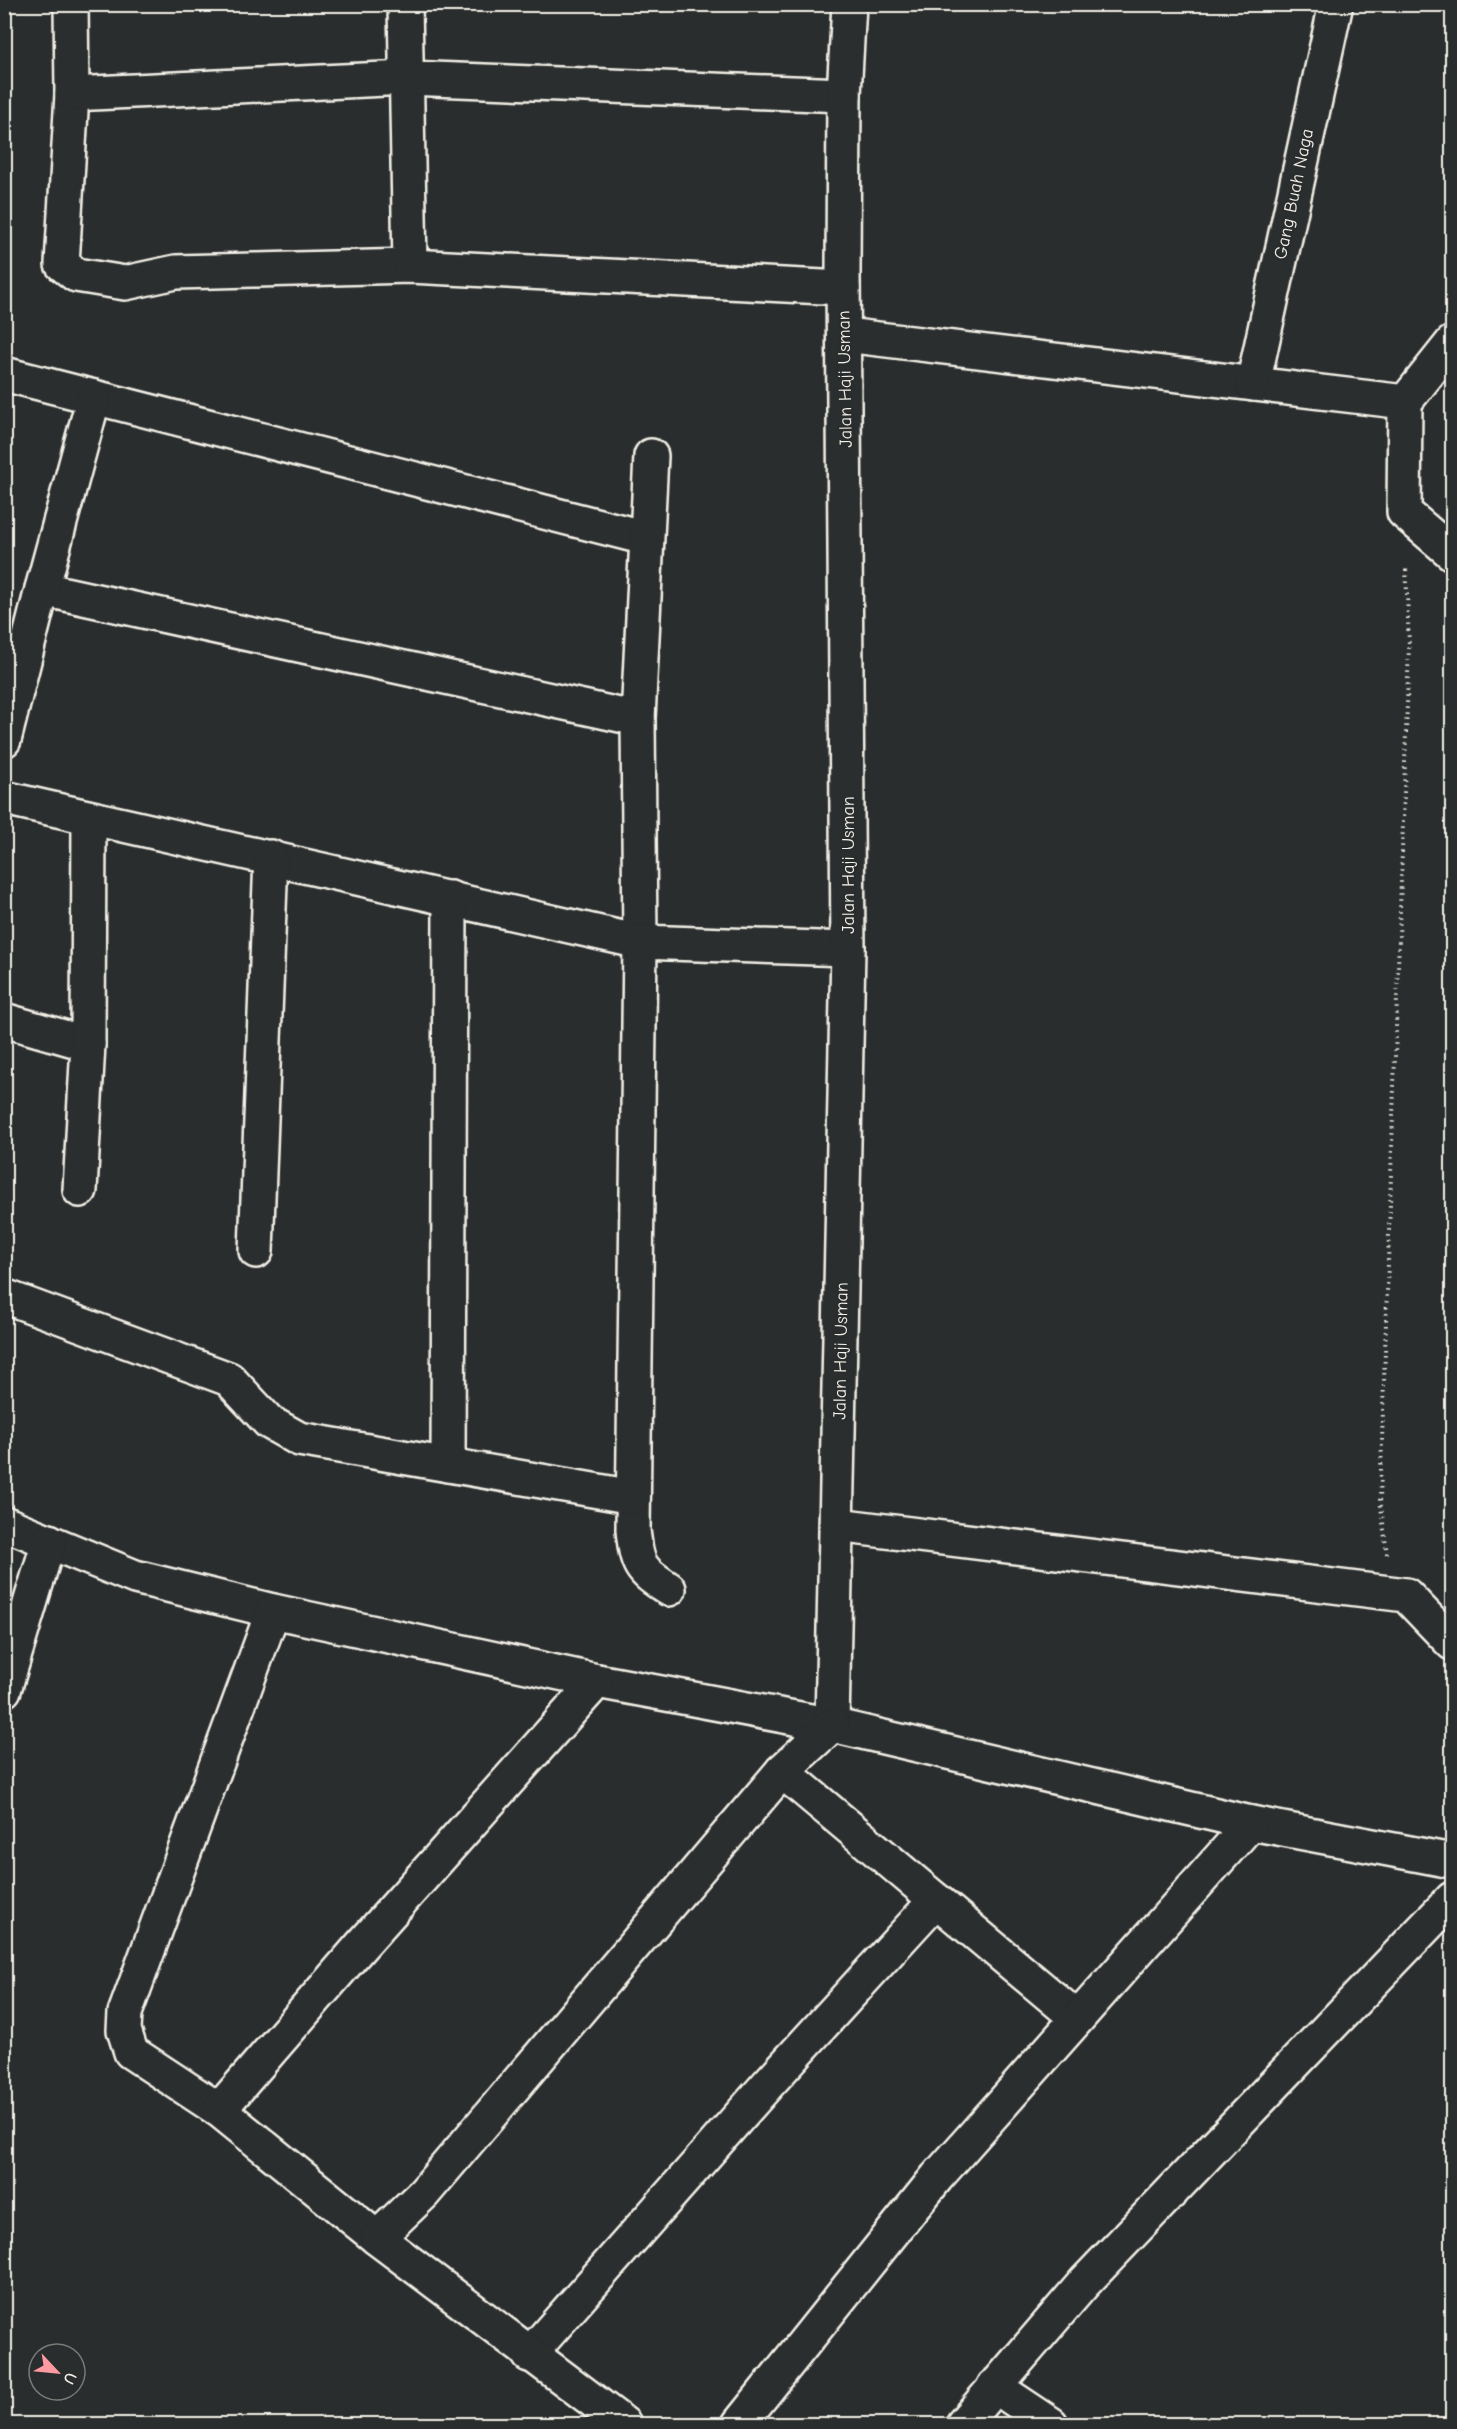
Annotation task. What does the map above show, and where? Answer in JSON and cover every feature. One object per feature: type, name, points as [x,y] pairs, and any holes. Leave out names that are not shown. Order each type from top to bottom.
[{"type":"street","points":[[71,4],[72,94],[62,264],[68,272],[125,283],[176,272],[410,266],[843,288]]},
{"type":"street","points":[[405,4],[410,266]]},
{"type":"street","name":"Jalan Haji Usman","points":[[832,1725],[848,949],[843,288],[844,95],[849,4]]},
{"type":"street","name":"Gang Buah Naga","points":[[1252,384],[1336,4]]},
{"type":"street","points":[[72,94],[406,78],[844,95]]},
{"type":"street","points":[[845,335],[1405,402]]},
{"type":"street","points":[[1452,343],[1405,402],[1404,512],[1452,554]]},
{"type":"street","points":[[4,374],[646,538]]},
{"type":"street","points":[[4,740],[94,397]]},
{"type":"street","points":[[651,456],[638,719],[640,942],[633,1530],[636,1561],[645,1573],[669,1589]]},
{"type":"street","points":[[42,589],[638,719]]},
{"type":"street","points":[[4,798],[640,942],[848,949]]},
{"type":"street","points":[[80,1190],[88,1044],[88,818]]},
{"type":"street","points":[[256,1251],[271,857]]},
{"type":"street","points":[[448,1465],[450,898]]},
{"type":"street","points":[[4,1020],[88,1044]]},
{"type":"street","points":[[4,1296],[229,1379],[269,1422],[300,1439],[633,1497]]},
{"type":"street","points":[[4,1523],[135,1577],[273,1611],[597,1681],[832,1725],[1251,1823],[1452,1861]]},
{"type":"street","points":[[837,1525],[1406,1595],[1452,1643]]},
{"type":"street","points":[[4,1690],[49,1541]]},
{"type":"street","points":[[273,1611],[125,2013],[124,2030],[131,2052],[219,2110],[377,2238],[529,2355],[624,2424]]},
{"type":"street","points":[[219,2110],[360,1947],[597,1681]]},
{"type":"street","points":[[377,2238],[424,2193],[783,1771],[832,1725]]},
{"type":"street","points":[[783,1771],[1077,2018]]},
{"type":"street","points":[[739,2424],[937,2177],[1251,1823]]},
{"type":"street","points":[[963,2424],[1084,2283],[1452,1899]]},
{"type":"street","points":[[529,2355],[768,2084],[936,1900]]},
{"type":"street","points":[[994,2386],[1051,2424]]},
{"type":"path","points":[[1404,512],[1409,645],[1380,1499],[1388,1560],[1406,1595]]}]
